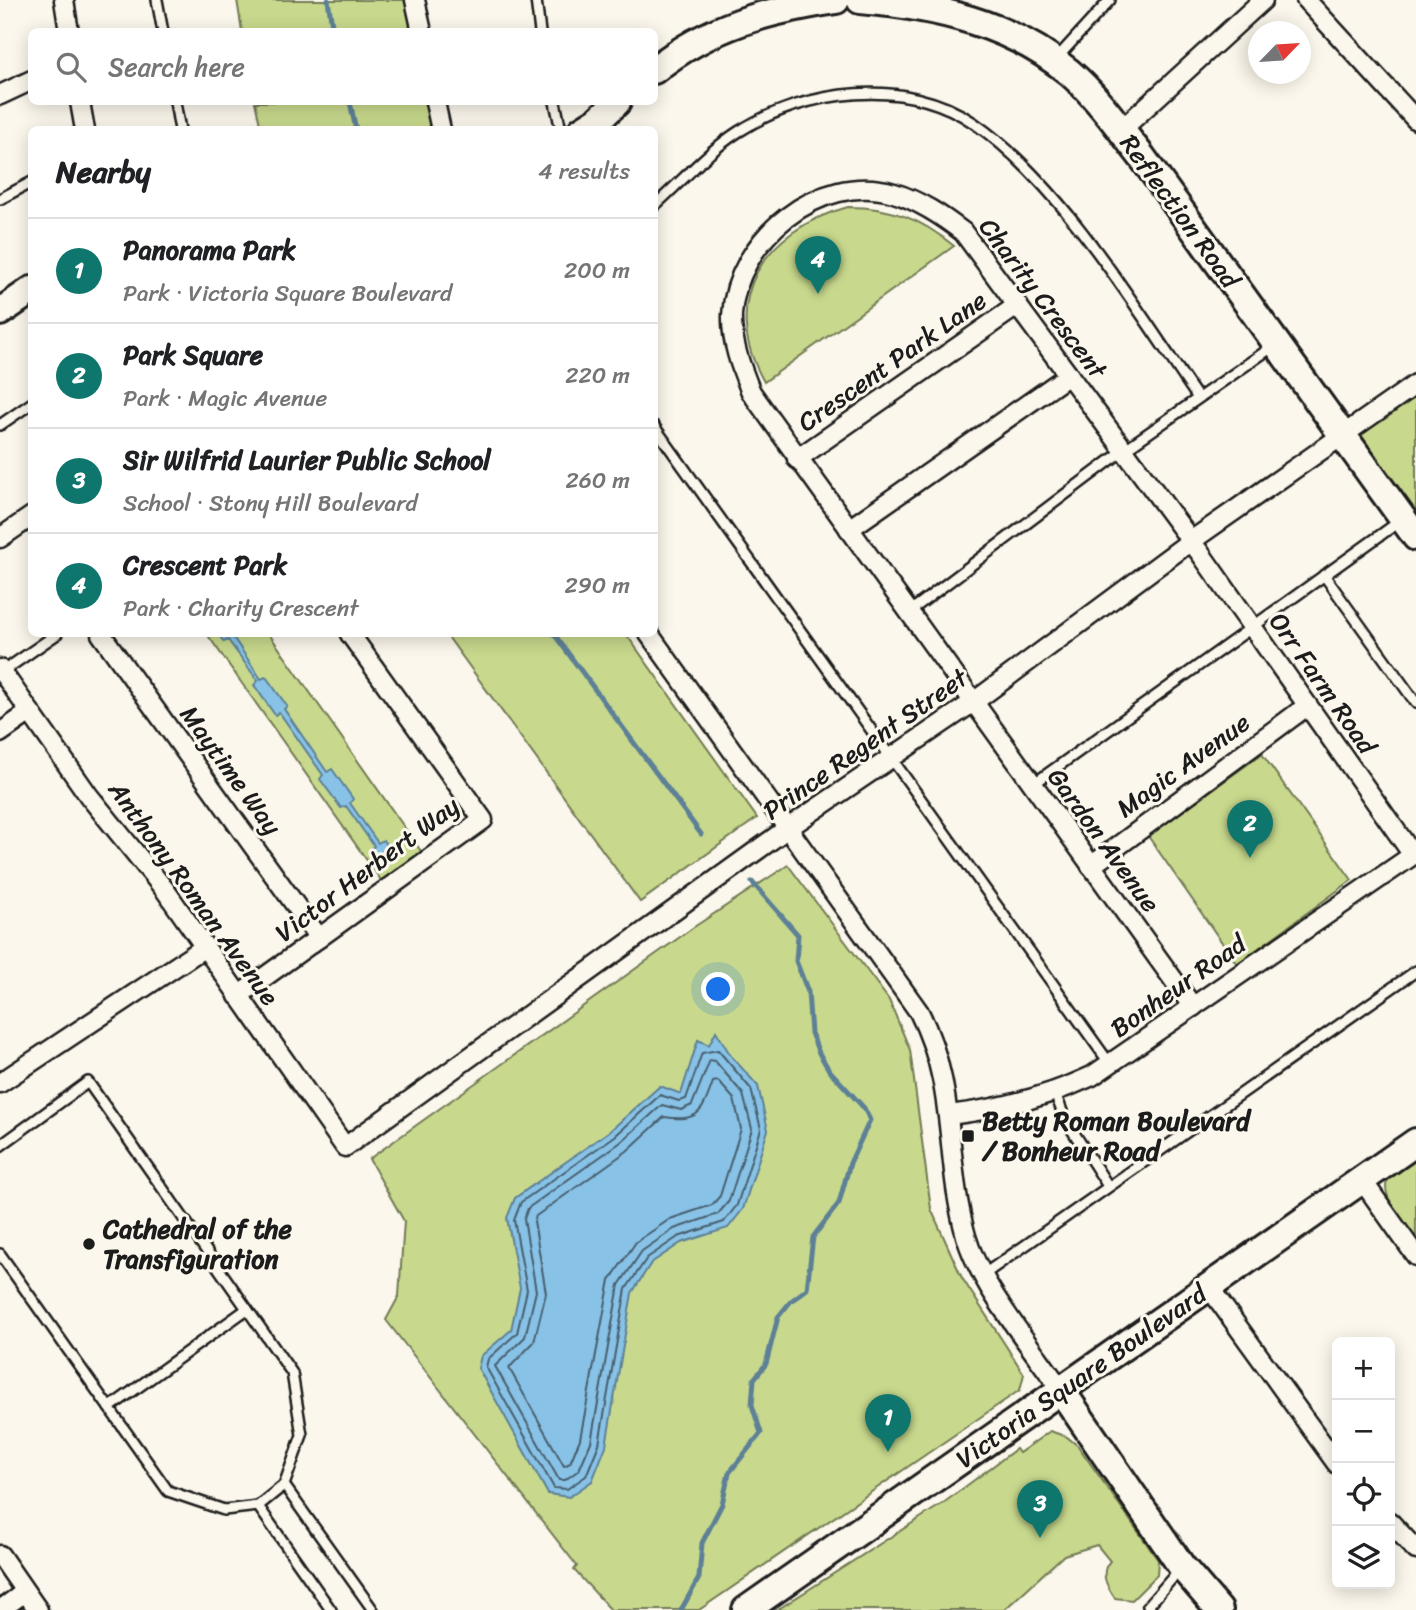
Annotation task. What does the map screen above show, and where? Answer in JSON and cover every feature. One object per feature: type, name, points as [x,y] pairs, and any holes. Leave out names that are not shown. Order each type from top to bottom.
[{"type":"street","points":[[65,0],[68,28]]},
{"type":"street","points":[[658,67],[718,29],[778,9],[836,0]]},
{"type":"street","name":"Reflection Road","points":[[860,0],[920,5],[993,26],[1069,72],[1121,130],[1409,528]]},
{"type":"street","points":[[1121,130],[1263,0]]},
{"type":"street","points":[[1306,0],[1416,120]]},
{"type":"street","points":[[418,4],[421,28]]},
{"type":"street","points":[[0,95],[28,82]]},
{"type":"street","points":[[81,105],[84,126]]},
{"type":"street","points":[[436,105],[440,126]]},
{"type":"street","points":[[588,126],[614,105]]},
{"type":"street","name":"Charity Crescent","points":[[975,701],[797,459],[751,392],[738,360],[732,314],[744,270],[763,239],[786,216],[817,198],[852,191],[892,192],[937,212],[963,232],[1191,541]]},
{"type":"street","points":[[0,312],[28,293]]},
{"type":"street","name":"Crescent Park Lane","points":[[797,459],[1018,305]]},
{"type":"street","points":[[849,529],[1069,375]]},
{"type":"street","name":"Prince Regent Street","points":[[345,1147],[788,828],[975,701],[1191,541],[1416,384]]},
{"type":"street","points":[[0,538],[28,519]]},
{"type":"street","name":"Orr Farm Road","points":[[1191,541],[1414,854]]},
{"type":"street","name":"Maytime Way","points":[[103,637],[319,938]]},
{"type":"street","name":"Victor Herbert Way","points":[[238,996],[483,820],[352,637]]},
{"type":"street","points":[[651,637],[919,1012],[941,1064],[961,1212],[966,1236],[983,1275],[1182,1567],[1219,1610]]},
{"type":"street","name":"Anthony Roman Avenue","points":[[1,670],[205,947],[345,1147]]},
{"type":"street","name":"Gardon Avenue","points":[[975,701],[1032,785],[1193,1007]]},
{"type":"street","name":"Magic Avenue","points":[[1091,866],[1307,706]]},
{"type":"street","points":[[0,733],[30,712]]},
{"type":"street","name":"Bonheur Road","points":[[949,1115],[1055,1093],[1111,1065],[1414,854]]},
{"type":"street","points":[[0,1083],[205,947]]},
{"type":"street","name":"Victoria Square Boulevard","points":[[746,1610],[1416,1142]]},
{"type":"street","points":[[1362,1180],[1416,1256]]},
{"type":"street","points":[[1209,1287],[1336,1463]]},
{"type":"street","points":[[1394,1526],[1416,1550]]},
{"type":"street","points":[[0,1555],[38,1610]]},
{"type":"street","points":[[0,1609],[25,1592]]},
{"type":"lane","points":[[157,0],[162,28]]},
{"type":"lane","points":[[536,0],[540,28]]},
{"type":"lane","points":[[1053,61],[1110,0]]},
{"type":"lane","points":[[658,202],[737,133],[776,111],[810,100],[855,92],[899,95],[936,106],[972,121],[1032,172],[1096,253],[1198,398]]},
{"type":"lane","points":[[176,105],[179,126]]},
{"type":"lane","points":[[556,105],[560,126]]},
{"type":"lane","points":[[0,200],[28,184]]},
{"type":"lane","points":[[909,612],[1124,450],[1278,344]]},
{"type":"lane","points":[[0,425],[28,406]]},
{"type":"lane","points":[[658,432],[1111,1065]]},
{"type":"lane","points":[[1032,785],[1324,575],[1409,528]]},
{"type":"lane","points":[[1324,575],[1416,703]]},
{"type":"lane","points":[[1,670],[52,637]]},
{"type":"lane","points":[[983,1275],[1416,971]]},
{"type":"lane","points":[[0,1146],[88,1082],[292,1373],[302,1435],[284,1485],[258,1506],[224,1510],[168,1492],[0,1254]]},
{"type":"lane","points":[[1055,1093],[1065,1119],[1108,1186]]},
{"type":"lane","points":[[109,1408],[247,1309]]},
{"type":"lane","points":[[284,1485],[373,1610]]},
{"type":"lane","points":[[258,1506],[331,1610]]},
{"type":"lane","points":[[1151,1610],[1148,1606],[1182,1567]]},
{"type":"green space","points":[[237,0],[415,0],[421,28],[242,28]]},
{"type":"green space","points":[[256,105],[436,105],[440,126],[260,126]]},
{"type":"green space","points":[[848,207],[878,209],[905,216],[954,246],[764,382],[751,352],[746,323],[748,297],[757,272],[772,251],[793,233],[818,218]]},
{"type":"green space","points":[[1416,396],[1416,517],[1358,436]]},
{"type":"green space","points":[[209,637],[271,637],[423,854],[383,883]]},
{"type":"green space","points":[[448,637],[628,637],[757,818],[640,902]]},
{"type":"green space","points":[[1262,754],[1352,880],[1237,964],[1148,836]]},
{"type":"green space","points":[[788,865],[889,1000],[910,1050],[931,1209],[962,1278],[1024,1374],[1020,1390],[699,1610],[611,1610],[574,1570],[577,1566],[386,1320],[399,1296],[404,1221],[369,1159],[694,927]]},
{"type":"green space","points":[[1416,1156],[1416,1238],[1389,1199],[1386,1183],[1390,1176]]},
{"type":"green space","points":[[1050,1431],[1067,1437],[1078,1446],[1158,1560],[1157,1575],[1132,1600],[1115,1598],[1112,1594],[1105,1575],[1110,1561],[1097,1545],[1064,1555],[1004,1610],[777,1610],[942,1504],[1016,1449],[1019,1453]]},
{"type":"water","points":[[220,637],[233,637],[261,679],[266,677],[287,706],[284,709],[327,772],[332,769],[353,799],[350,803],[378,843],[383,840],[392,854],[379,862],[370,850],[374,846],[346,806],[341,808],[320,779],[323,775],[279,712],[275,715],[254,685],[258,681],[228,640],[224,642]]},
{"type":"water","points":[[716,1031],[731,1056],[758,1086],[768,1130],[743,1209],[728,1228],[681,1243],[651,1263],[632,1293],[606,1446],[592,1481],[569,1497],[548,1494],[478,1368],[481,1356],[511,1330],[520,1288],[507,1218],[515,1198],[611,1130],[660,1086],[681,1094],[698,1040],[709,1045]]},
{"type":"waterway","points":[[328,0],[332,28]]},
{"type":"waterway","points":[[351,105],[355,126]]},
{"type":"waterway","points":[[556,637],[701,834]]},
{"type":"waterway","points":[[681,1610],[699,1578],[702,1543],[722,1504],[729,1473],[761,1433],[752,1405],[754,1379],[766,1364],[778,1317],[791,1301],[807,1289],[813,1237],[839,1203],[850,1163],[870,1120],[864,1108],[829,1070],[811,1033],[808,992],[796,961],[798,935],[752,882]]},
{"type":"place","name":"Crescent Park","points":[[818,294]]},
{"type":"place","name":"Park Square","points":[[1250,858]]},
{"type":"place","name":"Betty Roman Boulevard / Bonheur Road","points":[[968,1136]]},
{"type":"place","name":"Cathedral of the Transfiguration","points":[[89,1244]]},
{"type":"place","name":"Panorama Park","points":[[888,1452]]},
{"type":"place","name":"Sir Wilfrid Laurier Public School","points":[[1040,1538]]}]
